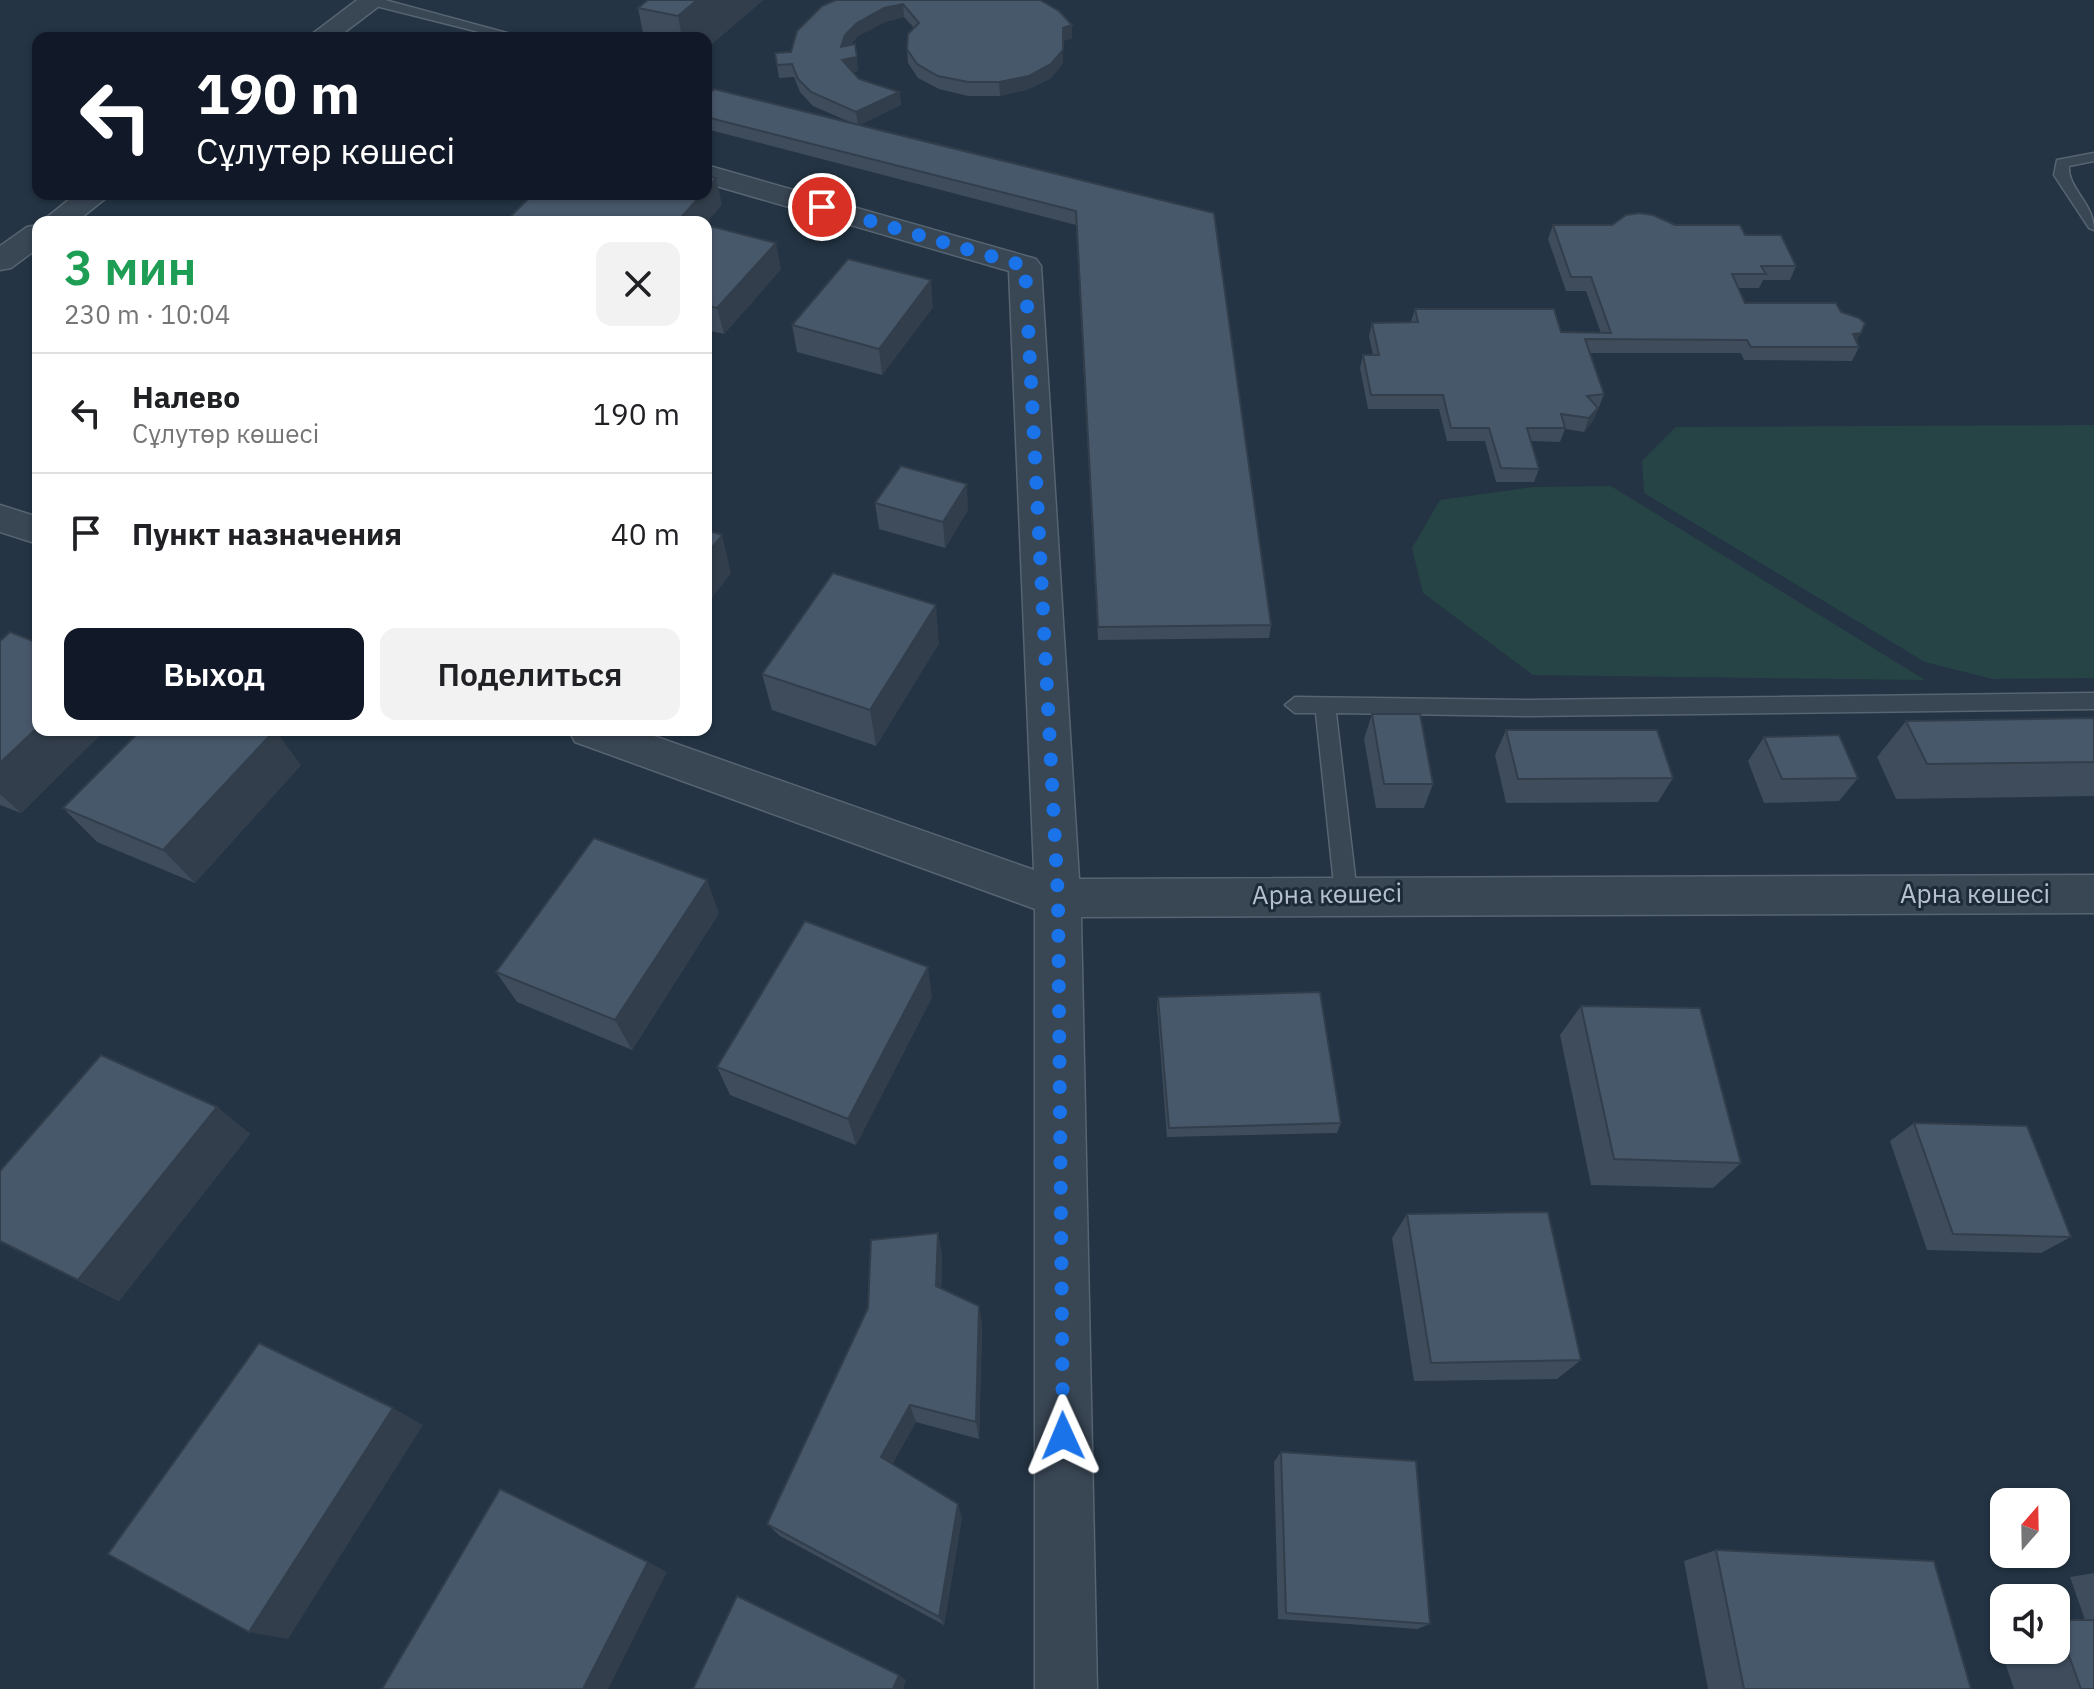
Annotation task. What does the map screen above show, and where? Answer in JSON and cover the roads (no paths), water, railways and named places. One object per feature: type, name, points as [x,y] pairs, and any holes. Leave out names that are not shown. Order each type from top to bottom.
[{"type":"street","points":[[329,32],[374,0]]},
{"type":"street","points":[[712,176],[1025,266],[1058,898],[1066,1689]]},
{"type":"street","points":[[65,216],[87,200]]},
{"type":"street","points":[[0,261],[32,238]]},
{"type":"street","points":[[0,518],[32,529]]},
{"type":"street","name":"Арна көшесі","points":[[607,736],[1058,898],[1346,894],[2094,894]]},
{"type":"lane","points":[[374,0],[496,32]]},
{"type":"lane","points":[[2094,157],[2079,157],[2062,163],[2061,175],[2094,225]]},
{"type":"lane","points":[[1295,705],[1528,708],[2094,701]]},
{"type":"lane","points":[[1325,705],[1346,894]]}]
